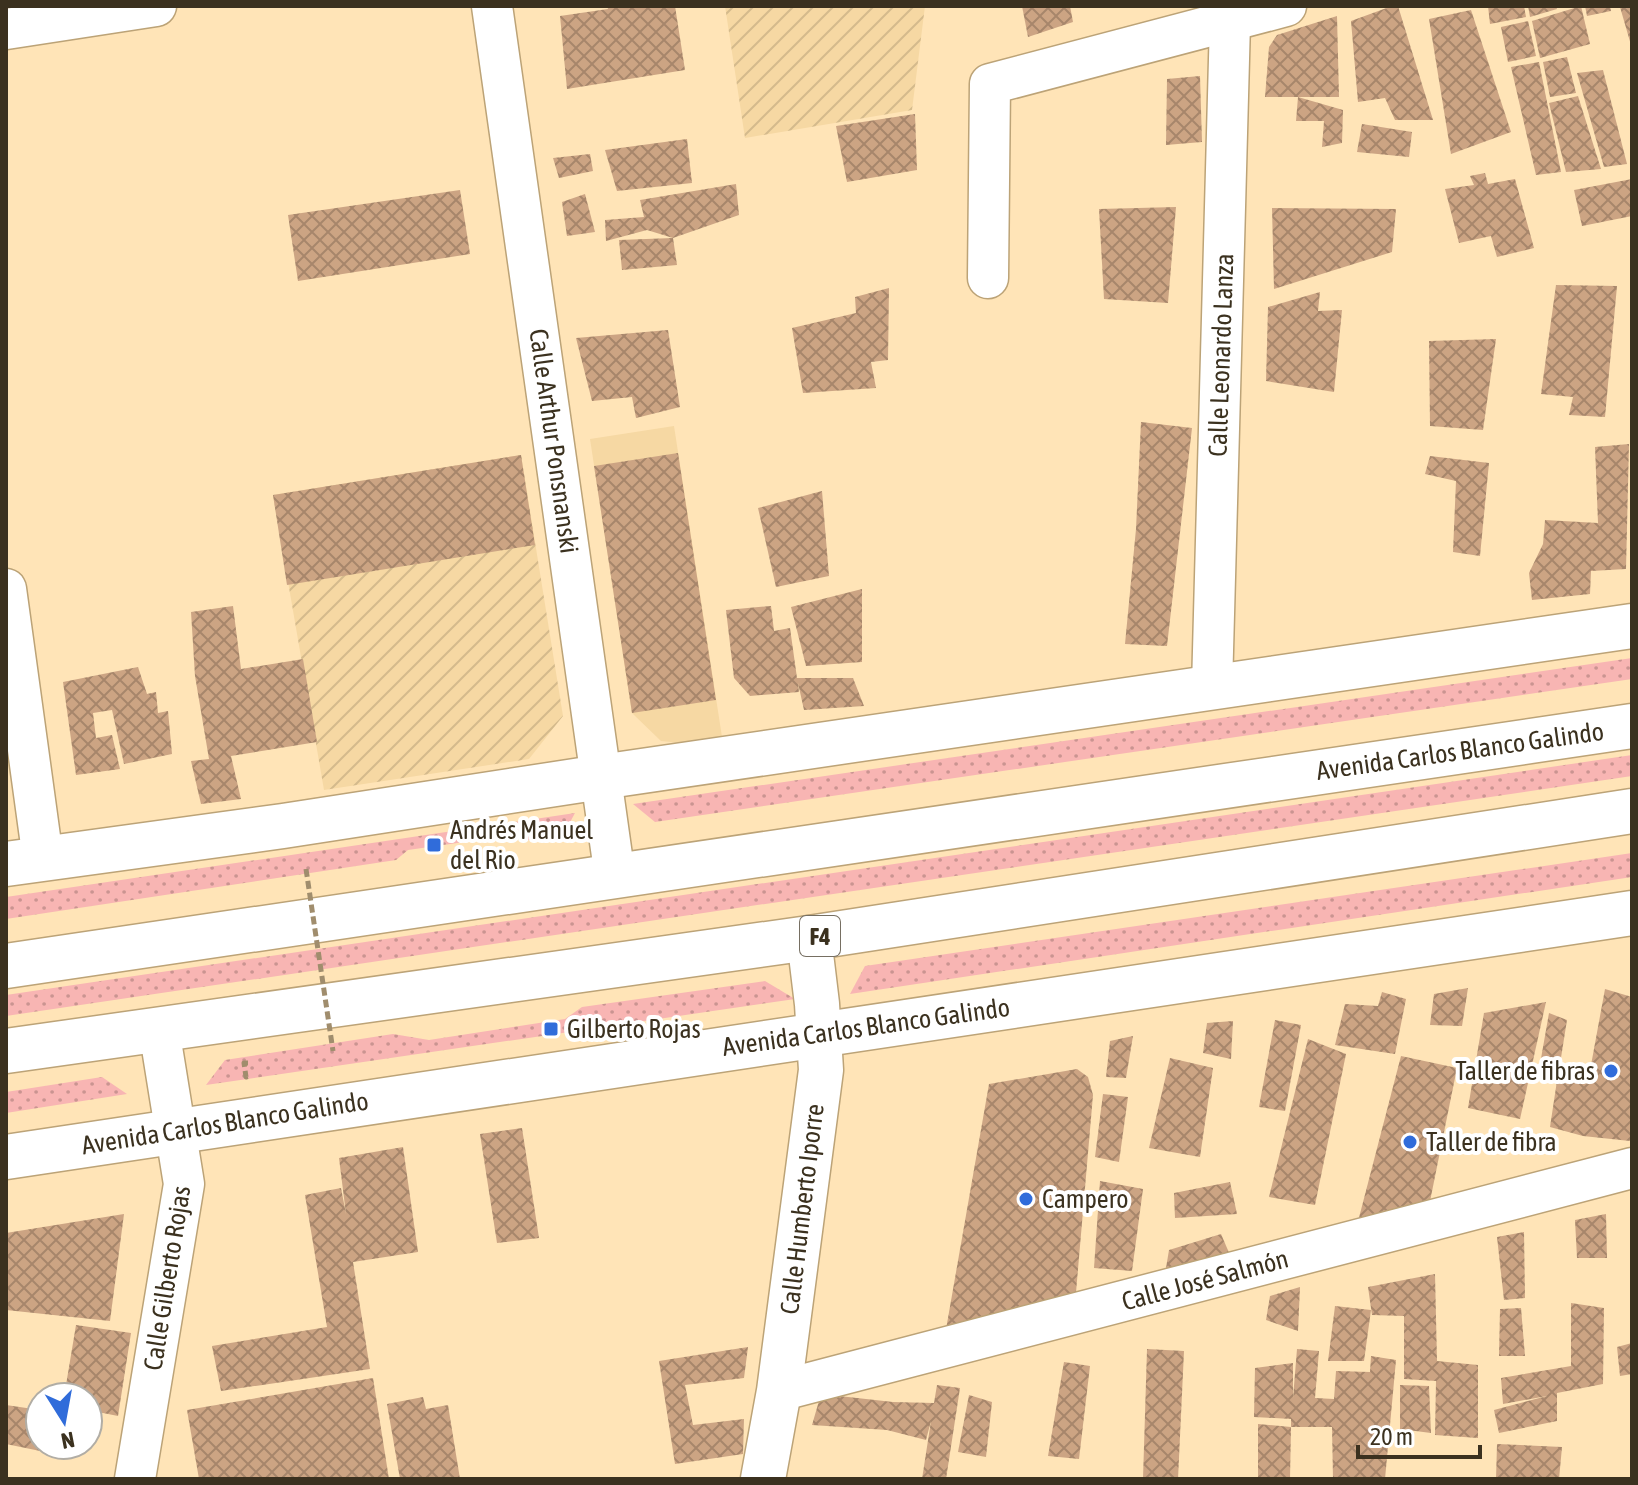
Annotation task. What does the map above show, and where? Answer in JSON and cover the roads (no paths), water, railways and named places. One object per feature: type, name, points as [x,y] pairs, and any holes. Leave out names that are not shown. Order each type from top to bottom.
[{"type":"main road","points":[[25,861],[298,824],[1632,626]]},
{"type":"main road","name":"Avenida Carlos Blanco Galindo","points":[[6,966],[1632,726]]},
{"type":"main road","name":"F4","points":[[6,1051],[809,938],[1632,811]]},
{"type":"main road","name":"Avenida Carlos Blanco Galindo","points":[[6,1157],[1632,913]]},
{"type":"main road","name":"Calle Humberto Iporre","points":[[763,1479],[779,1391],[821,1070],[809,938]]},
{"type":"street","points":[[6,29],[156,6]]},
{"type":"street","name":"Calle Arthur Ponsnanski","points":[[492,6],[615,877]]},
{"type":"street","points":[[988,278],[990,84],[1286,6]]},
{"type":"street","name":"Calle Leonardo Lanza","points":[[1212,688],[1230,22]]},
{"type":"street","points":[[6,589],[25,861]]},
{"type":"street","name":"Calle Gilberto Rojas","points":[[135,1479],[184,1184],[159,1029]]},
{"type":"street","name":"Calle José Salmón","points":[[779,1391],[1632,1168]]},
{"type":"place","name":"Andrés Manuel del Rio","points":[[434,845]]},
{"type":"place","name":"Gilberto Rojas","points":[[551,1029]]},
{"type":"place","name":"Taller de fibras","points":[[1611,1071]]},
{"type":"place","name":"Taller de fibra","points":[[1410,1142]]},
{"type":"place","name":"Campero","points":[[1026,1199]]}]
